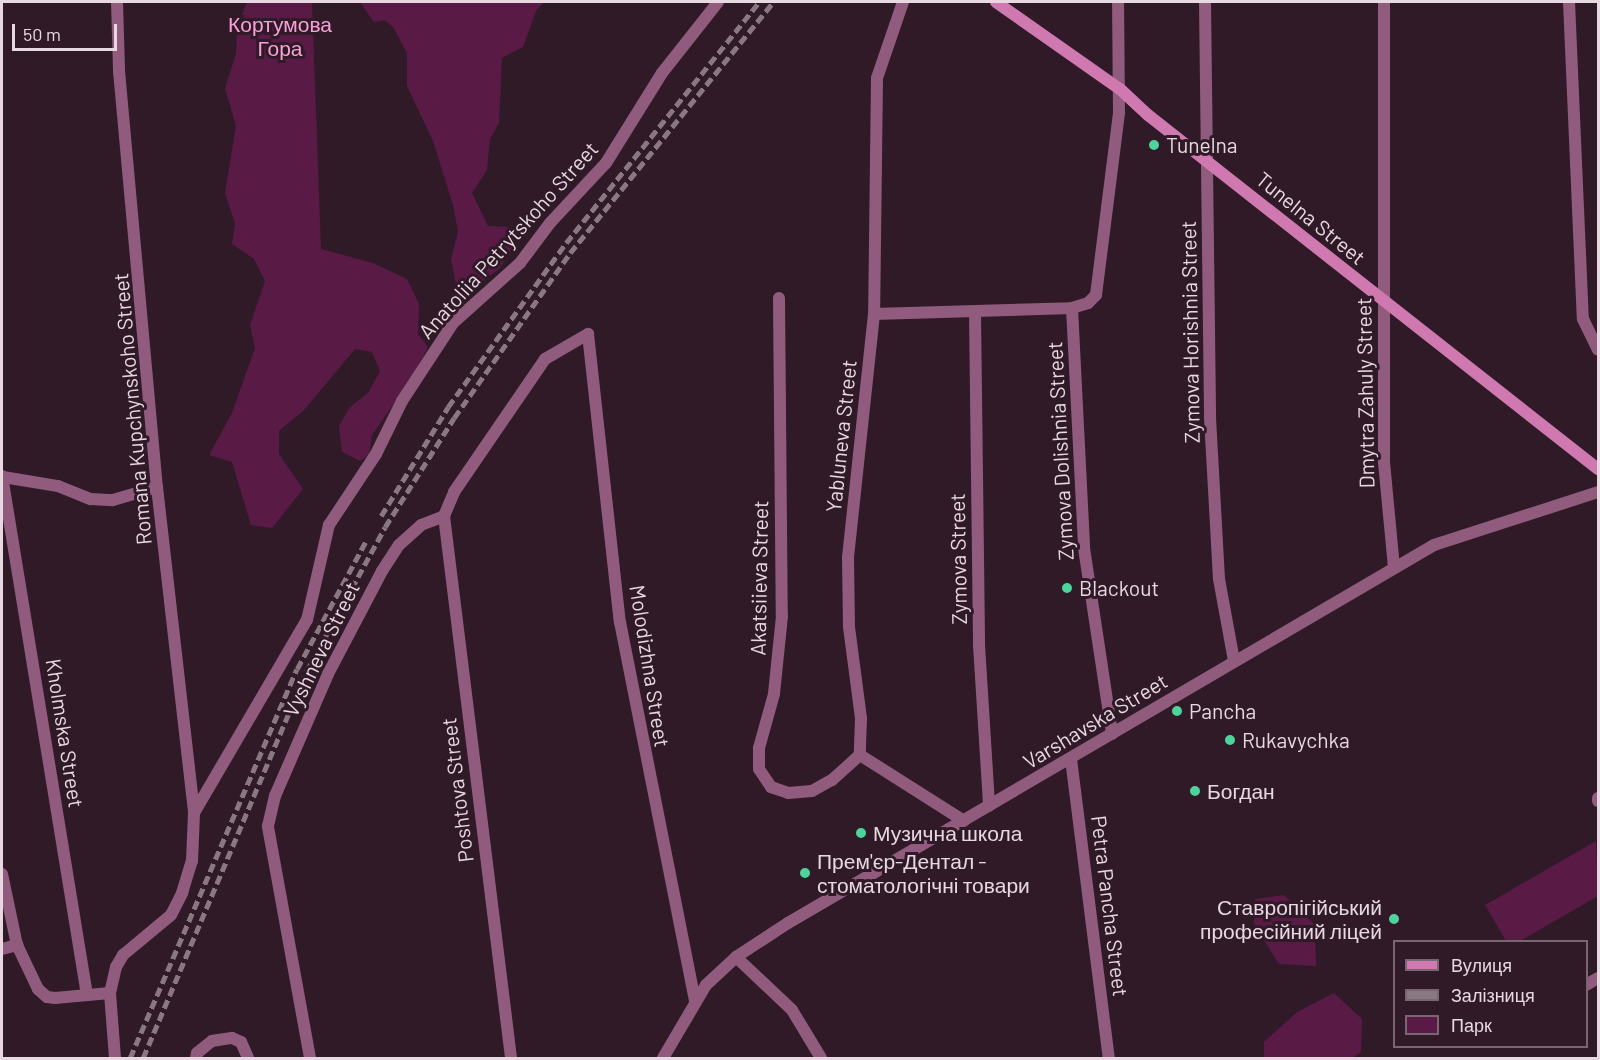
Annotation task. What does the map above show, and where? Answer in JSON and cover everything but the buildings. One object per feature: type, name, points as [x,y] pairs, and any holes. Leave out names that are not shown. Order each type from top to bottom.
[{"type":"main road","name":"Tunelna Street","points":[[996,2],[1120,89],[1206,161],[1599,469]]},
{"type":"street","name":"Romana Kupchynskoho Street","points":[[117,2],[119,71],[157,487],[194,813]]},
{"type":"street","name":"Anatoliia Petrytskoho Street","points":[[115,1059],[110,993],[123,955],[171,915],[182,893],[192,861],[194,813],[307,620],[328,525],[376,454],[432,351],[453,323],[520,263],[550,223],[606,163],[662,73],[718,2]]},
{"type":"street","name":"Yabluneva Street","points":[[860,755],[861,718],[849,627],[848,557],[874,314],[877,78],[903,2]]},
{"type":"street","points":[[874,314],[1072,308],[1088,303],[1096,295],[1101,274],[1120,89],[1118,2]]},
{"type":"street","name":"Zymova Horishnia Street","points":[[1205,2],[1206,161],[1217,538],[1221,601],[1234,661]]},
{"type":"street","name":"Dmytra Zahuly Street","points":[[1384,2],[1382,300],[1384,462],[1394,567]]},
{"type":"street","points":[[1569,2],[1582,319],[1599,350]]},
{"type":"street","name":"Akatsiieva Street","points":[[779,298],[782,616],[774,694],[759,748],[759,769],[771,787],[788,793],[812,791],[832,780],[860,755]]},
{"type":"street","name":"Zymova Dolishnia Street","points":[[1072,308],[1085,560],[1112,734]]},
{"type":"street","name":"Zymova Street","points":[[975,312],[979,645],[989,806]]},
{"type":"street","name":"Molodizhna Street","points":[[444,516],[454,492],[545,359],[588,334],[620,622],[695,1000]]},
{"type":"street","name":"Kholmska Street","points":[[87,995],[2,476],[58,486],[91,499],[113,500],[157,487]]},
{"type":"street","name":"Varshavska Street","points":[[663,1059],[695,1000],[736,957],[1394,567],[1453,536],[1562,507],[1599,492]]},
{"type":"street","name":"Vyshneva Street","points":[[310,1059],[268,826],[275,796],[328,674],[382,571],[399,545],[421,525],[444,516]]},
{"type":"street","name":"Poshtova Street","points":[[444,516],[511,1059]]},
{"type":"street","points":[[860,755],[964,821]]},
{"type":"street","name":"Petra Pancha Street","points":[[1071,759],[1109,1059]]},
{"type":"street","points":[[2,873],[17,945],[38,988],[47,997],[110,993]]},
{"type":"street","points":[[2,949],[17,945]]},
{"type":"street","points":[[736,957],[792,1010],[821,1059]]},
{"type":"street","points":[[197,1056],[212,1041],[232,1038],[241,1042],[248,1059]]},
{"type":"green space","name":"Кортумова Гора","points":[[247,2],[312,2],[321,249],[373,263],[407,279],[419,304],[418,334],[428,347],[416,372],[372,435],[369,455],[360,461],[342,452],[339,426],[350,407],[368,393],[380,371],[372,352],[355,349],[304,410],[279,431],[279,454],[303,489],[272,528],[251,525],[232,462],[209,455],[232,413],[255,348],[250,325],[265,281],[254,259],[232,244],[235,224],[225,193],[236,126],[225,88],[236,54],[237,27]]},
{"type":"green space","points":[[360,2],[544,2],[536,11],[523,47],[502,58],[499,123],[490,139],[487,170],[472,193],[488,226],[509,227],[512,249],[499,269],[470,291],[456,285],[451,259],[458,232],[453,205],[433,141],[407,86],[407,53],[393,27],[384,20],[374,22]]},
{"type":"green space","points":[[1596,841],[1598,896],[1522,940],[1505,940],[1485,905]]},
{"type":"green space","points":[[1284,895],[1315,925],[1316,966],[1279,964],[1254,924],[1255,899]]},
{"type":"green space","points":[[1334,993],[1362,1019],[1361,1052],[1353,1058],[1264,1058],[1264,1042],[1297,1012]]},
{"type":"railway","points":[[381,516],[448,407],[566,243],[759,2]]},
{"type":"railway","points":[[143,1058],[306,672],[385,527],[454,418],[570,253],[773,2]]},
{"type":"railway","points":[[130,1058],[297,669],[367,539]]},
{"type":"place","name":"Tunelna","points":[[1154,145]]},
{"type":"place","name":"Blackout","points":[[1067,588]]},
{"type":"place","name":"Pancha","points":[[1177,711]]},
{"type":"place","name":"Rukavychka","points":[[1230,740]]},
{"type":"place","name":"Богдан","points":[[1195,791]]},
{"type":"place","name":"Музична школа","points":[[861,833]]},
{"type":"place","name":"Прем'єр-Дентал - стоматологічні товари","points":[[805,873]]},
{"type":"place","name":"Ставропігійський професійний ліцей","points":[[1394,919]]}]
